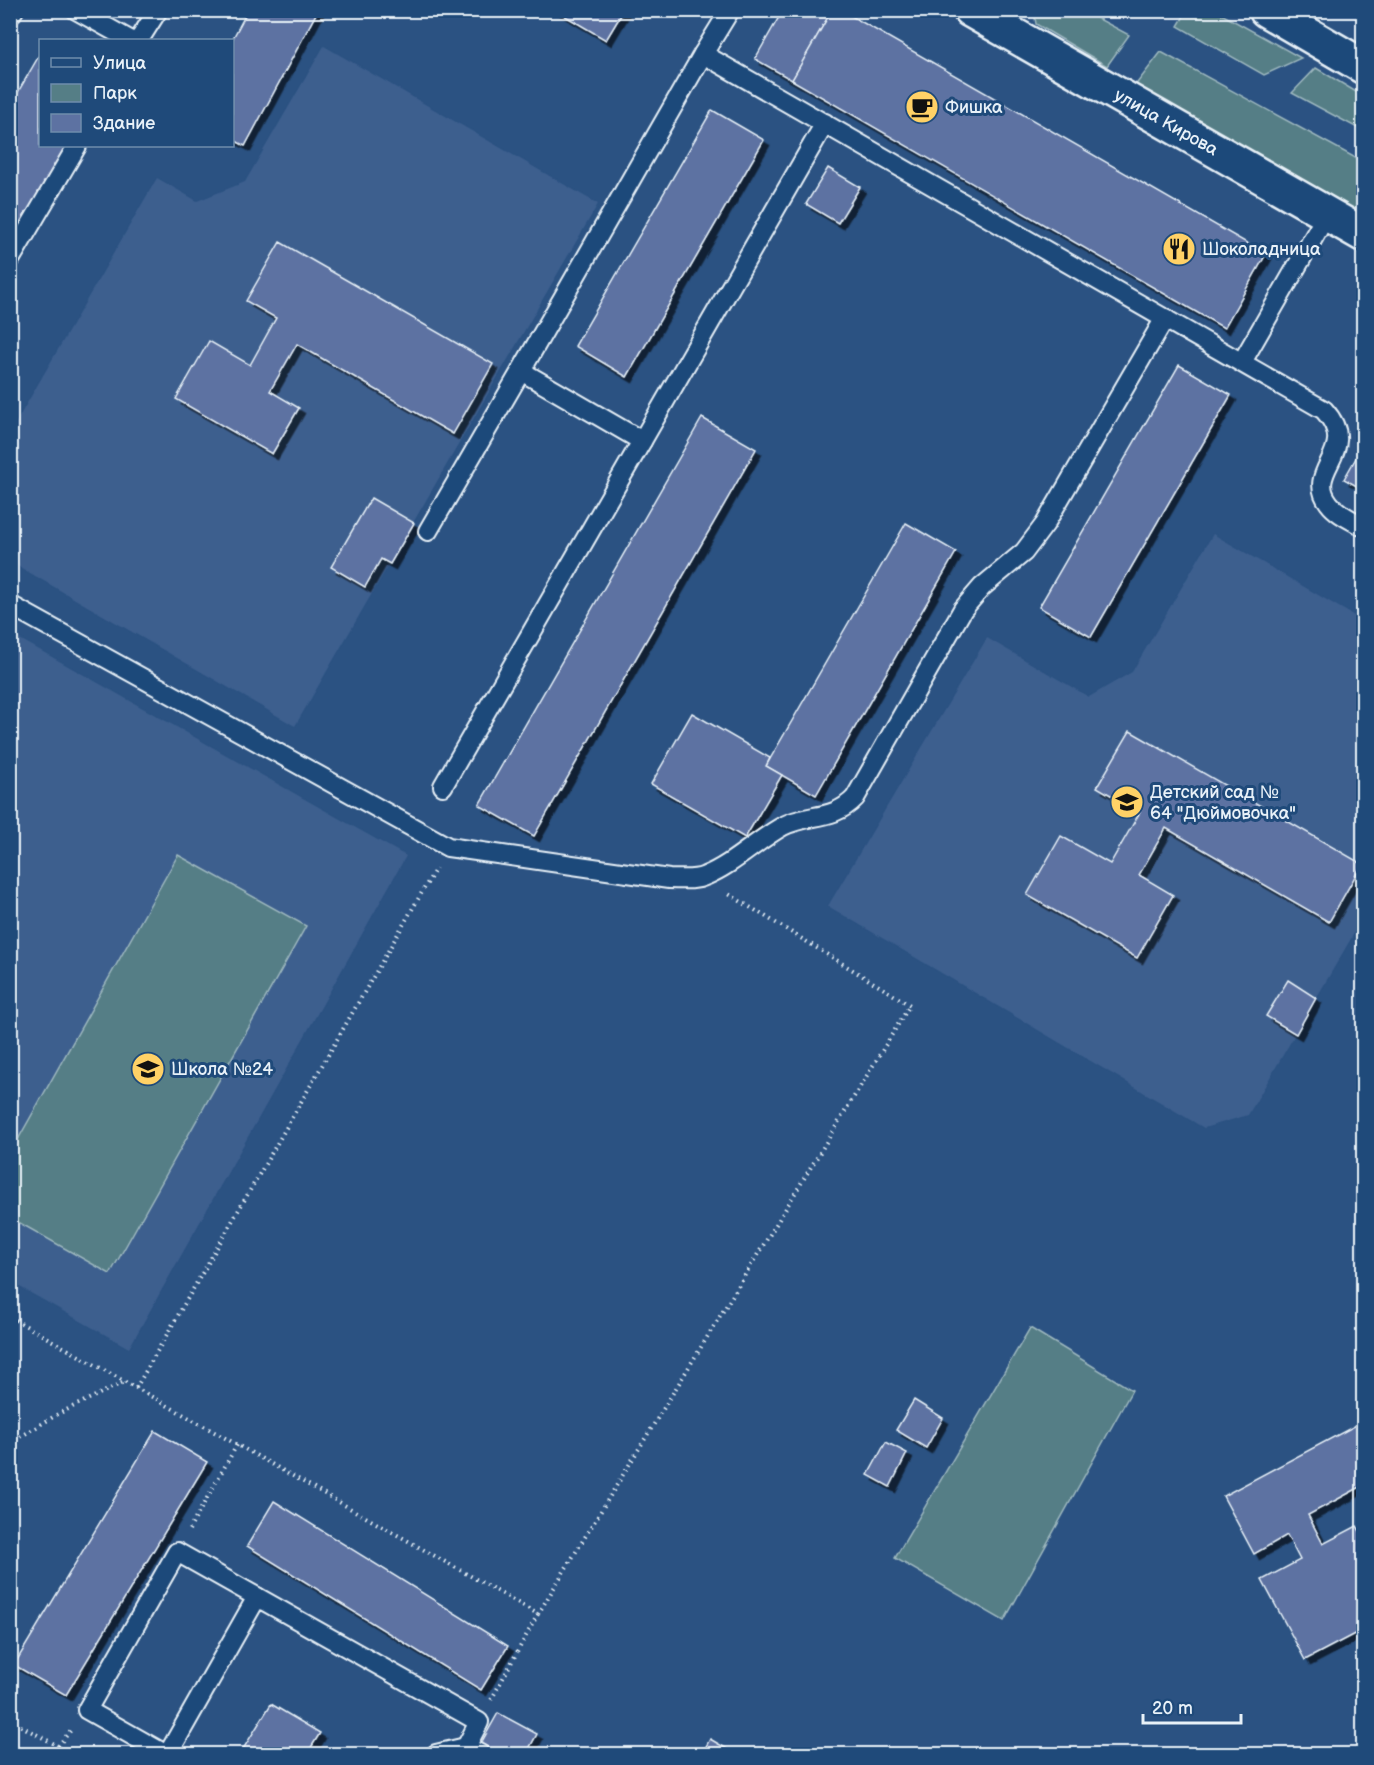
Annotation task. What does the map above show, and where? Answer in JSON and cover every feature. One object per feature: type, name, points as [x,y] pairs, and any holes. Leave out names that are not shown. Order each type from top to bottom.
[{"type":"street","name":"улица Кирова","points":[[970,10],[1364,235]]},
{"type":"street","points":[[1266,10],[1360,58]]},
{"type":"lane","points":[[10,16],[14,10]]},
{"type":"lane","points":[[76,10],[128,39]]},
{"type":"lane","points":[[140,39],[158,10]]},
{"type":"lane","points":[[428,531],[730,10]]},
{"type":"lane","points":[[704,54],[1324,410],[1333,419],[1338,439],[1336,450],[1323,475],[1323,493],[1338,512],[1364,527]]},
{"type":"lane","points":[[443,786],[825,123]]},
{"type":"lane","points":[[10,260],[76,147]]},
{"type":"lane","points":[[1242,362],[1327,214]]},
{"type":"lane","points":[[10,605],[448,847],[669,879],[702,878],[734,860],[783,826],[805,818],[840,811],[855,798],[963,609],[982,587],[1024,552],[1046,524],[1165,318]]},
{"type":"lane","points":[[521,371],[642,441]]},
{"type":"lane","points":[[257,1597],[166,1755],[87,1710],[177,1552],[480,1722],[473,1751],[436,1755]]},
{"type":"path","points":[[136,1388],[448,847]]},
{"type":"path","points":[[480,1722],[538,1614],[910,1005],[702,878]]},
{"type":"path","points":[[10,1317],[538,1614]]},
{"type":"path","points":[[10,1443],[58,1414],[124,1381]]},
{"type":"path","points":[[177,1552],[237,1445]]},
{"type":"path","points":[[10,1720],[58,1746],[54,1755]]},
{"type":"shaded area","points":[[324,46],[598,204],[295,726],[11,562],[11,431],[157,178],[197,201],[245,182]]},
{"type":"shaded area","name":"Детский сад № 64 \"Дюймовочка\"","points":[[1213,534],[1363,621],[1363,918],[1248,1115],[1204,1128],[828,906],[987,638],[1089,697],[1132,672]]},
{"type":"shaded area","name":"Школа №24","points":[[11,634],[406,856],[129,1348],[11,1282]]},
{"type":"green space","points":[[1034,11],[1084,11],[1129,35],[1107,66],[1036,24]]},
{"type":"green space","points":[[1187,11],[1216,11],[1301,58],[1264,75],[1178,26]]},
{"type":"green space","points":[[1161,52],[1363,162],[1363,214],[1134,87]]},
{"type":"green space","points":[[1316,68],[1363,96],[1363,131],[1292,93]]},
{"type":"green space","points":[[178,855],[306,926],[110,1274],[11,1218],[11,1152]]},
{"type":"green space","points":[[1030,1328],[1132,1390],[1004,1621],[895,1558]]},
{"type":"building","points":[[248,10],[318,10],[245,146],[234,140],[233,39]]},
{"type":"building","points":[[555,10],[624,10],[606,40]]},
{"type":"building","points":[[783,10],[832,10],[792,80],[755,59]]},
{"type":"building","points":[[832,10],[841,10],[1266,254],[1224,328],[792,80]]},
{"type":"building","points":[[39,56],[39,147],[68,147],[10,246],[10,106]]},
{"type":"building","points":[[712,110],[764,140],[627,377],[575,346]]},
{"type":"building","points":[[828,168],[860,187],[838,223],[806,204]]},
{"type":"building","points":[[280,242],[493,364],[453,434],[297,344],[270,391],[299,408],[272,454],[176,399],[209,341],[250,365],[276,318],[246,301]]},
{"type":"building","points":[[1179,365],[1231,395],[1091,637],[1039,607]]},
{"type":"building","points":[[702,418],[756,449],[534,836],[479,805]]},
{"type":"building","points":[[1364,444],[1364,490],[1344,479]]},
{"type":"building","points":[[371,498],[414,523],[390,564],[381,559],[365,587],[331,567]]},
{"type":"building","points":[[906,523],[956,552],[816,795],[766,766]]},
{"type":"building","points":[[692,713],[770,758],[766,766],[782,775],[745,838],[651,784]]},
{"type":"building","points":[[1130,731],[1362,864],[1329,922],[1166,828],[1139,875],[1173,895],[1137,958],[1027,895],[1061,836],[1110,864],[1140,812],[1097,787]]},
{"type":"building","points":[[1288,980],[1316,998],[1296,1034],[1266,1016]]},
{"type":"building","points":[[914,1400],[943,1418],[926,1448],[896,1430]]},
{"type":"building","points":[[1364,1421],[1364,1485],[1308,1515],[1323,1544],[1357,1526],[1364,1538],[1364,1629],[1305,1660],[1262,1580],[1300,1560],[1287,1535],[1254,1554],[1223,1496]]},
{"type":"building","points":[[155,1431],[207,1462],[66,1695],[14,1665]]},
{"type":"building","points":[[886,1442],[907,1453],[890,1487],[868,1475]]},
{"type":"building","points":[[274,1501],[508,1646],[481,1690],[247,1546]]},
{"type":"building","points":[[271,1704],[320,1733],[307,1754],[240,1754]]},
{"type":"building","points":[[498,1713],[537,1734],[526,1754],[498,1754],[480,1745]]},
{"type":"building","points":[[710,1739],[736,1754],[702,1754]]},
{"type":"place","name":"Фишка","points":[[922,107]]},
{"type":"place","name":"Шоколадница","points":[[1179,249]]},
{"type":"place","name":"Детский сад № 64 \"Дюймовочка\"","points":[[1127,802]]},
{"type":"place","name":"Школа №24","points":[[148,1069]]}]
